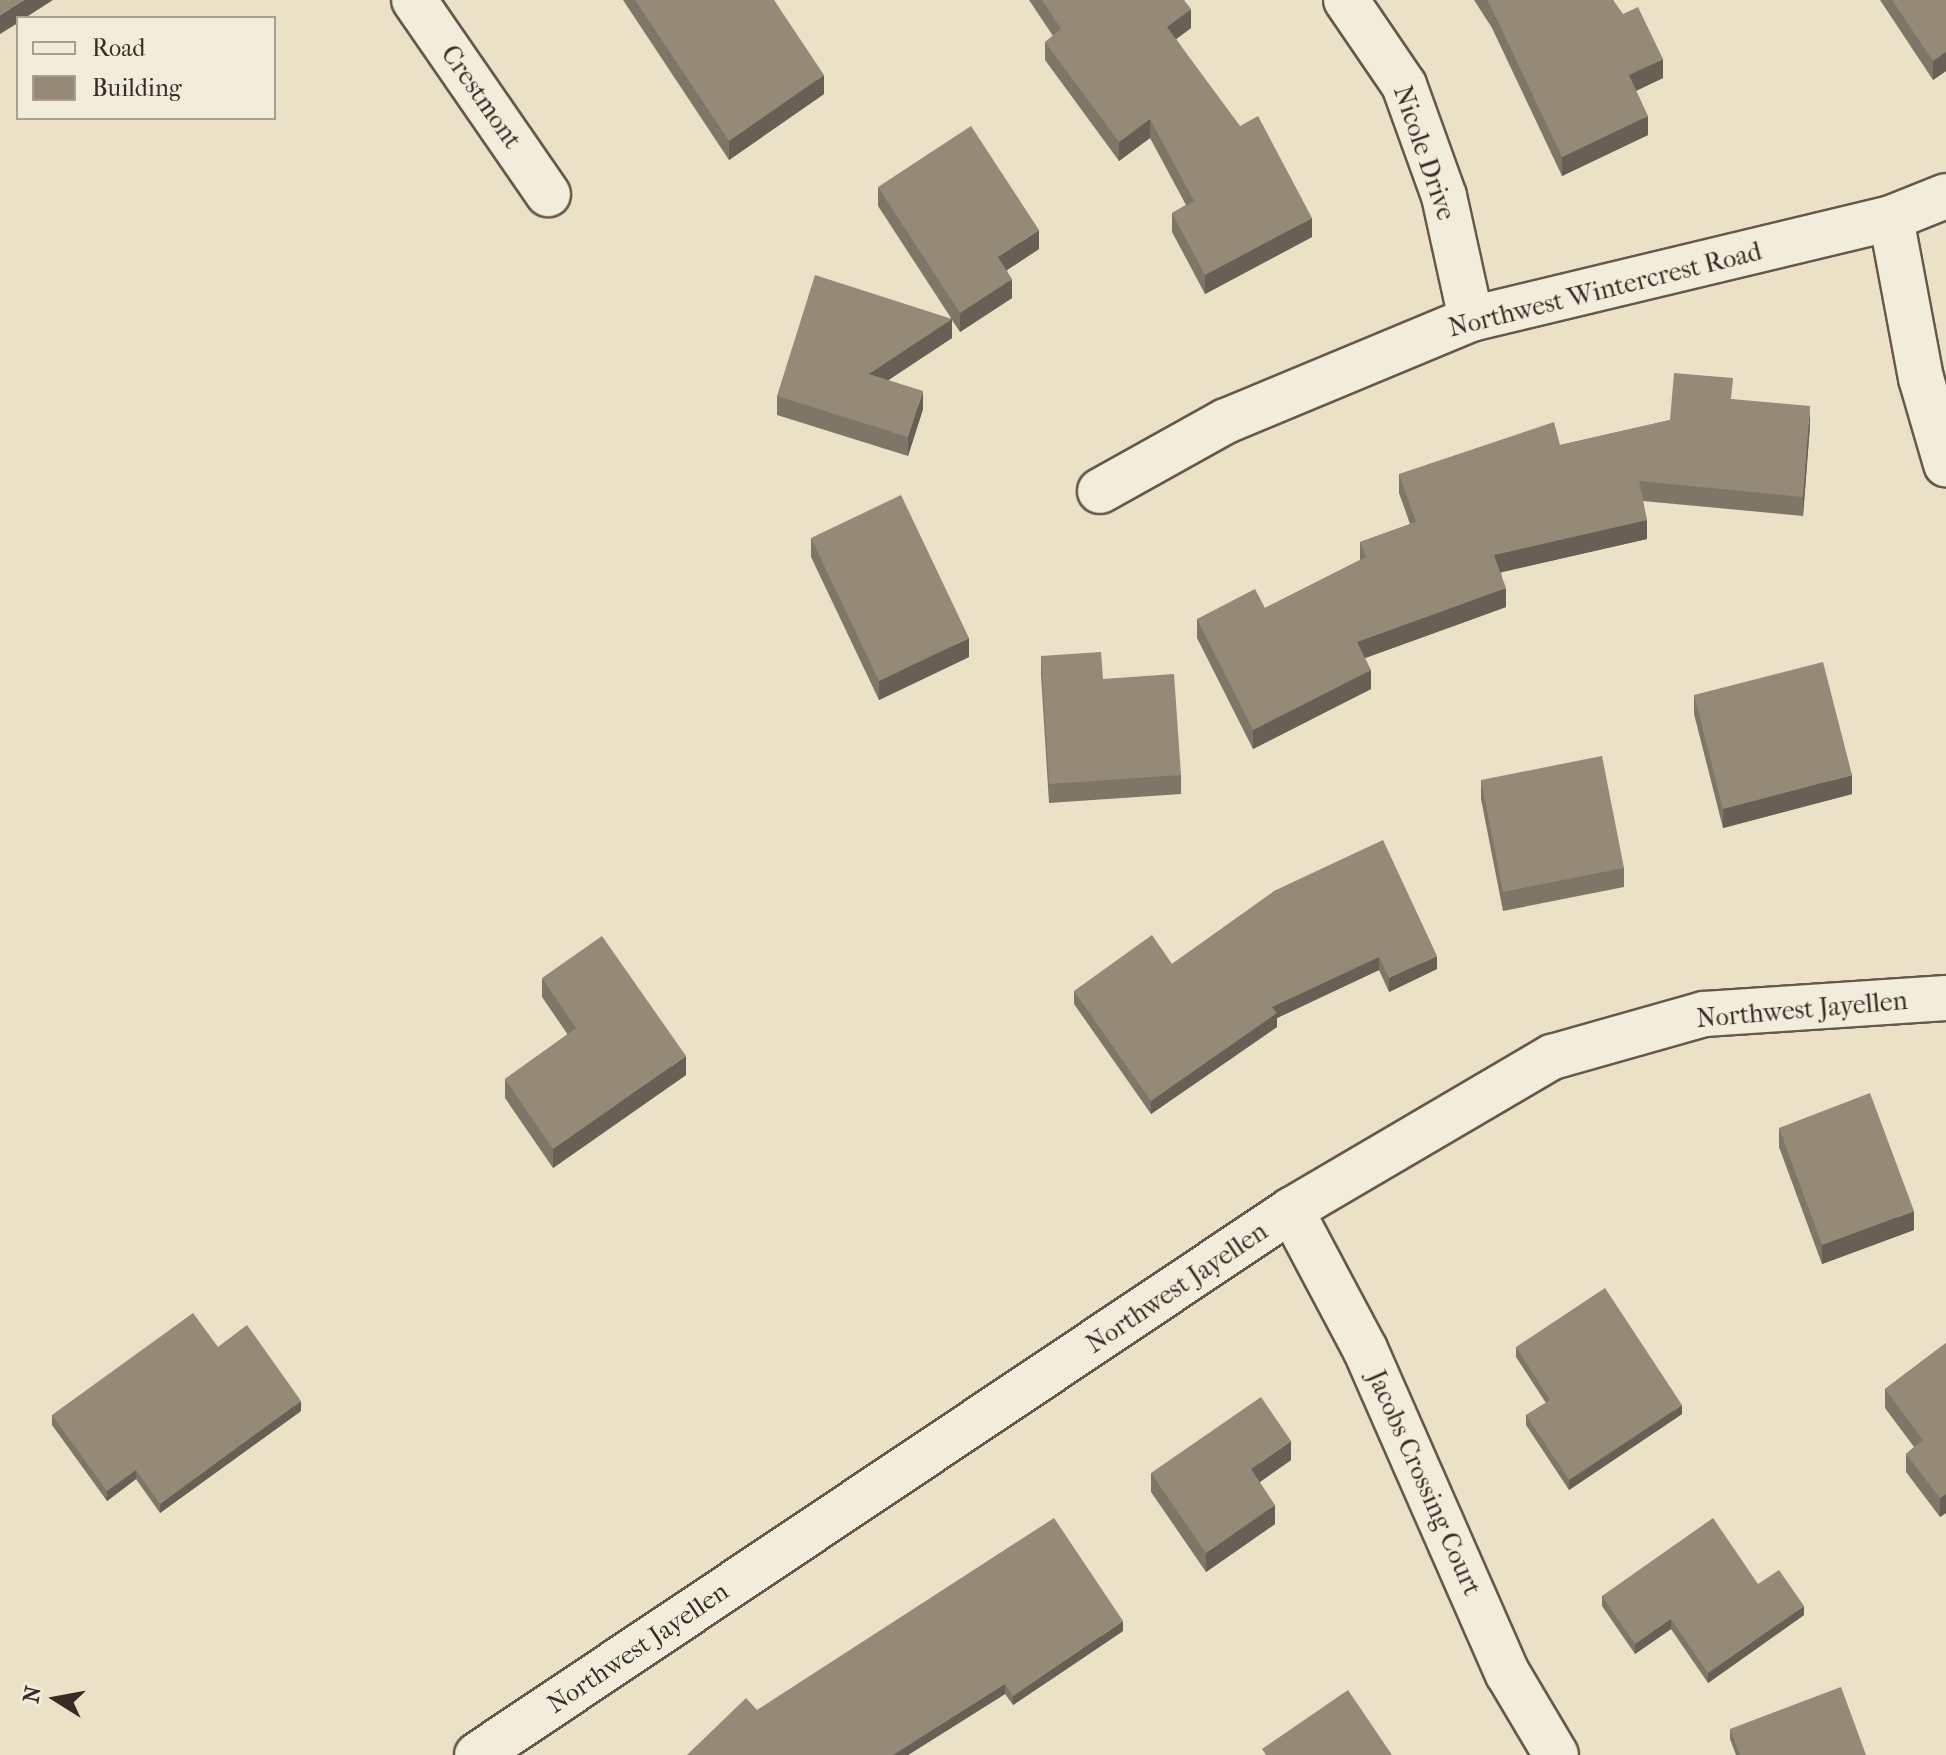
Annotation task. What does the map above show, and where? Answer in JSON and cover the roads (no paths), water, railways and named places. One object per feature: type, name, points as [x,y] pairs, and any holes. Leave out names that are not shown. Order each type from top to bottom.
[{"type":"street","name":"Crestmont","points":[[414,0],[548,194]]},
{"type":"street","name":"Nicole Drive","points":[[1346,0],[1404,85],[1444,196],[1471,319]]},
{"type":"street","name":"Northwest Wintercrest Road","points":[[1100,491],[1226,421],[1471,319],[1891,218],[1946,196]]},
{"type":"street","points":[[1891,218],[1921,378],[1946,464]]},
{"type":"street","name":"Northwest Jayellen","points":[[477,1755],[1291,1210],[1552,1057],[1704,1014],[1946,998]]},
{"type":"street","name":"Jacobs Crossing Court","points":[[1291,1210],[1365,1349],[1508,1674],[1556,1755]]}]
